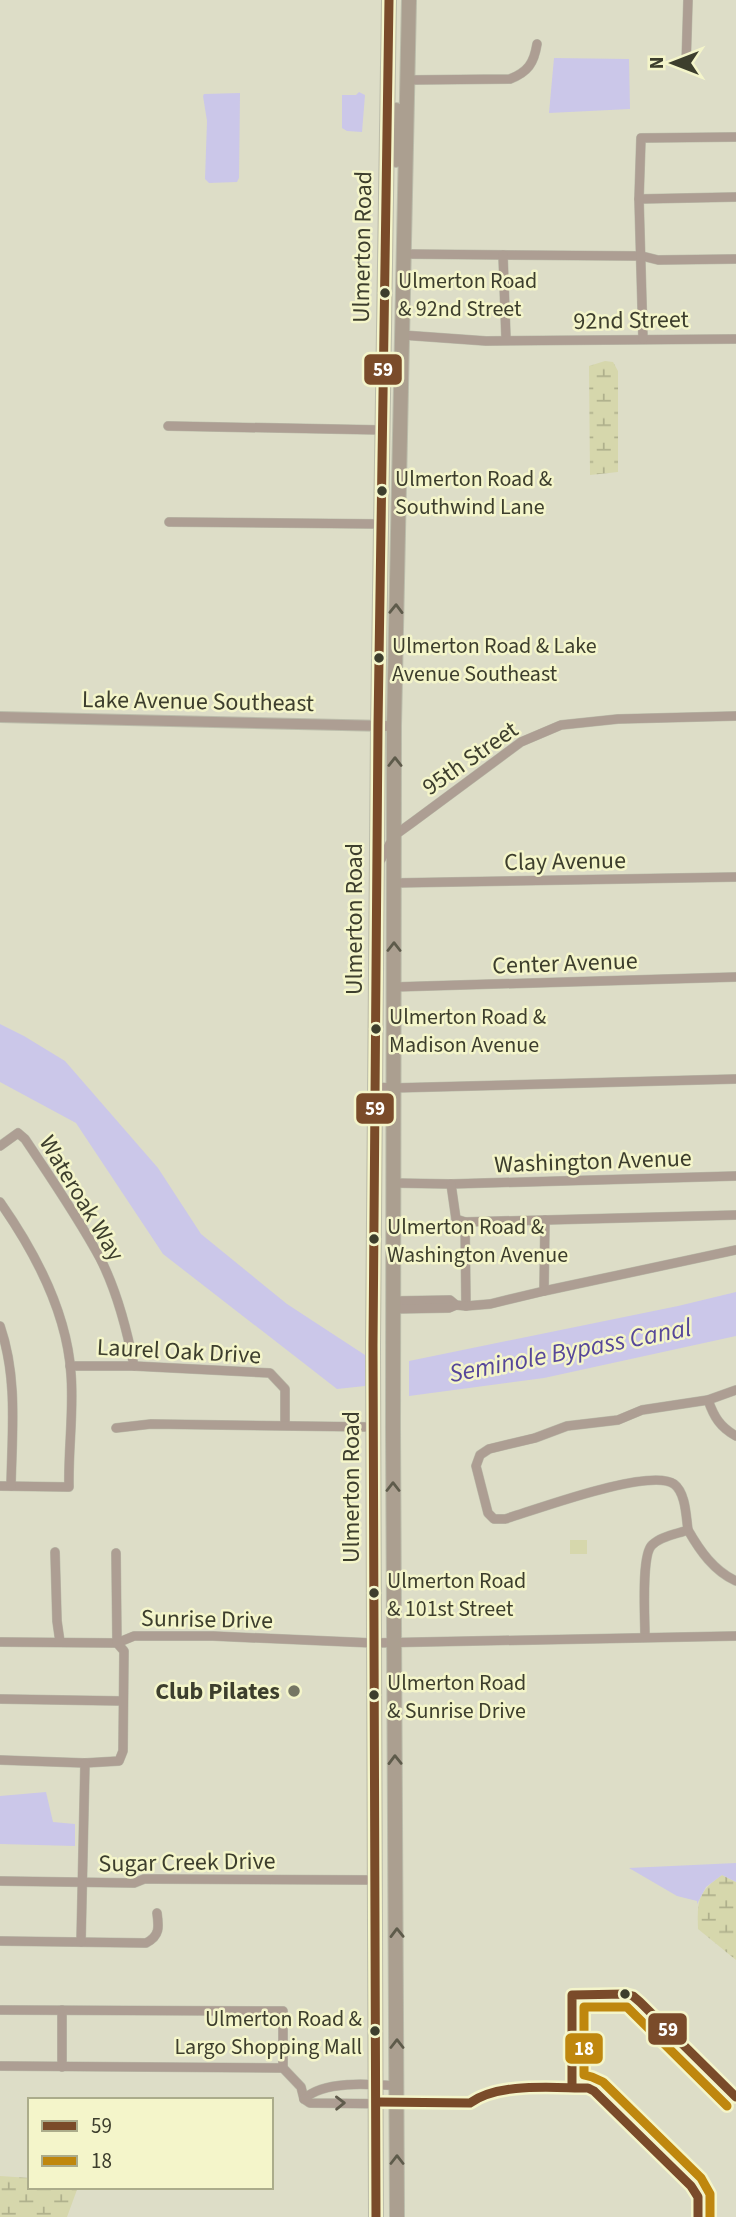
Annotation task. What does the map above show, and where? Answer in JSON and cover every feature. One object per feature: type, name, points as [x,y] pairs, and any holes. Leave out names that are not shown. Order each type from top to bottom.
[{"type":"main road","name":"Ulmerton Road","points":[[376,2217],[373,1427],[376,869],[389,0]]},
{"type":"main road","name":"Ulmerton Road","points":[[397,2217],[393,1305],[394,726],[409,0]]},
{"type":"main road","points":[[388,29],[395,37],[397,60],[408,80]]},
{"type":"main road","points":[[387,83],[396,102],[396,171],[405,190]]},
{"type":"main road","points":[[385,225],[395,241],[394,315],[397,329],[402,335]]},
{"type":"main road","points":[[382,429],[391,448],[390,553],[392,559],[397,561]]},
{"type":"street","points":[[686,66],[688,0]]},
{"type":"street","points":[[408,80],[510,79],[525,72],[531,65],[537,44]]},
{"type":"street","points":[[643,339],[639,199],[641,138],[736,136]]},
{"type":"street","points":[[639,199],[736,197]]},
{"type":"street","points":[[403,254],[642,256],[658,260],[736,260]]},
{"type":"street","points":[[503,255],[506,339]]},
{"type":"street","name":"92nd Street","points":[[402,335],[486,341],[736,339]]},
{"type":"street","points":[[168,426],[382,429]]},
{"type":"street","points":[[169,522],[381,524]]},
{"type":"street","name":"95th Street","points":[[376,869],[395,835],[521,743],[561,725],[618,719],[736,716]]},
{"type":"street","name":"Lake Avenue Southeast","points":[[0,717],[394,726]]},
{"type":"street","name":"Clay Avenue","points":[[394,883],[736,877]]},
{"type":"street","name":"Center Avenue","points":[[394,987],[736,977]]},
{"type":"street","points":[[376,1087],[736,1079]]},
{"type":"street","name":"Wateroak Way","points":[[0,1146],[18,1133],[25,1139],[71,1209],[101,1260],[123,1322],[134,1366]]},
{"type":"street","name":"Washington Avenue","points":[[393,1183],[451,1184],[736,1176]]},
{"type":"street","points":[[451,1184],[456,1219],[465,1222],[736,1215]]},
{"type":"street","points":[[0,1202],[17,1226],[46,1282],[63,1329],[70,1366],[69,1487],[0,1486]]},
{"type":"street","points":[[544,1291],[545,1220]]},
{"type":"street","points":[[461,1306],[465,1222]]},
{"type":"street","points":[[393,1305],[449,1308],[490,1304],[736,1250]]},
{"type":"street","points":[[0,1326],[6,1342],[12,1376],[11,1486]]},
{"type":"street","name":"Laurel Oak Drive","points":[[70,1366],[134,1366],[270,1373],[285,1389],[285,1425]]},
{"type":"street","points":[[736,1391],[708,1400],[642,1410],[618,1420],[567,1426],[535,1438],[489,1449],[480,1455],[476,1466],[488,1513],[494,1519],[505,1519],[583,1494],[630,1484],[663,1480],[675,1485],[682,1496],[688,1530],[699,1549],[713,1565],[736,1581]]},
{"type":"street","points":[[708,1400],[715,1419],[736,1436]]},
{"type":"street","points":[[116,1428],[151,1424],[373,1427]]},
{"type":"street","points":[[645,1637],[645,1558],[652,1545],[688,1530]]},
{"type":"street","points":[[55,1552],[60,1642]]},
{"type":"street","points":[[0,1760],[85,1763],[120,1760],[123,1751],[124,1651],[117,1643],[116,1553]]},
{"type":"street","name":"Sunrise Drive","points":[[0,1642],[117,1643],[128,1636],[213,1636],[394,1643],[736,1636]]},
{"type":"street","points":[[0,1699],[123,1701]]},
{"type":"street","points":[[81,1942],[85,1763]]},
{"type":"street","name":"Sugar Creek Drive","points":[[0,1881],[134,1883],[144,1879],[375,1880]]},
{"type":"street","points":[[0,1941],[146,1942],[157,1935],[157,1913]]},
{"type":"street","points":[[0,2010],[283,2011],[283,2068],[301,2087],[304,2099],[310,2103],[398,2104]]},
{"type":"street","points":[[62,2010],[62,2067]]},
{"type":"street","points":[[0,2066],[283,2068]]},
{"type":"street","points":[[304,2099],[312,2092],[334,2086],[398,2085]]},
{"type":"green space","points":[[605,361],[613,362],[618,371],[618,472],[590,475],[589,366]]},
{"type":"green space","points":[[570,1540],[587,1540],[587,1554],[570,1554]]},
{"type":"green space","points":[[722,1875],[736,1882],[736,1960],[698,1929],[701,1898],[708,1887]]},
{"type":"green space","points":[[0,2176],[28,2178],[28,2189],[77,2189],[67,2217],[0,2217]]},
{"type":"water","points":[[554,58],[629,59],[630,109],[549,113]]},
{"type":"water","points":[[359,92],[365,95],[362,132],[347,131],[342,128],[342,95],[356,95]]},
{"type":"water","points":[[240,93],[239,178],[237,182],[209,183],[205,179],[207,121],[203,96]]},
{"type":"water","points":[[0,1024],[65,1061],[158,1168],[201,1234],[287,1304],[365,1355],[365,1386],[337,1389],[163,1254],[76,1123],[0,1082]]},
{"type":"water","name":"Seminole Bypass Canal","points":[[736,1292],[736,1336],[544,1378],[409,1396],[409,1361]]},
{"type":"water","points":[[46,1792],[53,1822],[75,1824],[75,1846],[0,1844],[0,1796]]},
{"type":"water","points":[[736,1863],[736,1882],[722,1875],[706,1887],[697,1904],[697,1901],[677,1896],[629,1868]]},
{"type":"transit line","name":"59","points":[[376,2217],[373,1345],[378,726],[389,0]]},
{"type":"transit line","name":"59","points":[[572,2087],[572,1995],[625,1994],[640,2002],[736,2097]]},
{"type":"transit line","name":"18","points":[[710,2217],[710,2194],[701,2178],[603,2082],[584,2075],[584,2007],[627,2007],[727,2106]]},
{"type":"transit line","name":"59","points":[[377,2102],[470,2103],[482,2096],[511,2089],[588,2088],[691,2186],[698,2197],[698,2217]]},
{"type":"place","name":"Ulmerton Road & 92nd Street","points":[[385,293]]},
{"type":"place","name":"Ulmerton Road & Southwind Lane","points":[[382,491]]},
{"type":"place","name":"Ulmerton Road & Lake Avenue Southeast","points":[[379,658]]},
{"type":"place","name":"Ulmerton Road & Madison Avenue","points":[[376,1029]]},
{"type":"place","name":"Ulmerton Road & Washington Avenue","points":[[374,1239]]},
{"type":"place","name":"Ulmerton Road & 101st Street","points":[[374,1593]]},
{"type":"place","name":"Club Pilates","points":[[294,1691]]},
{"type":"place","name":"Ulmerton Road & Sunrise Drive","points":[[374,1695]]},
{"type":"place","name":"Ulmerton Road & Largo Shopping Mall","points":[[375,2031]]}]
